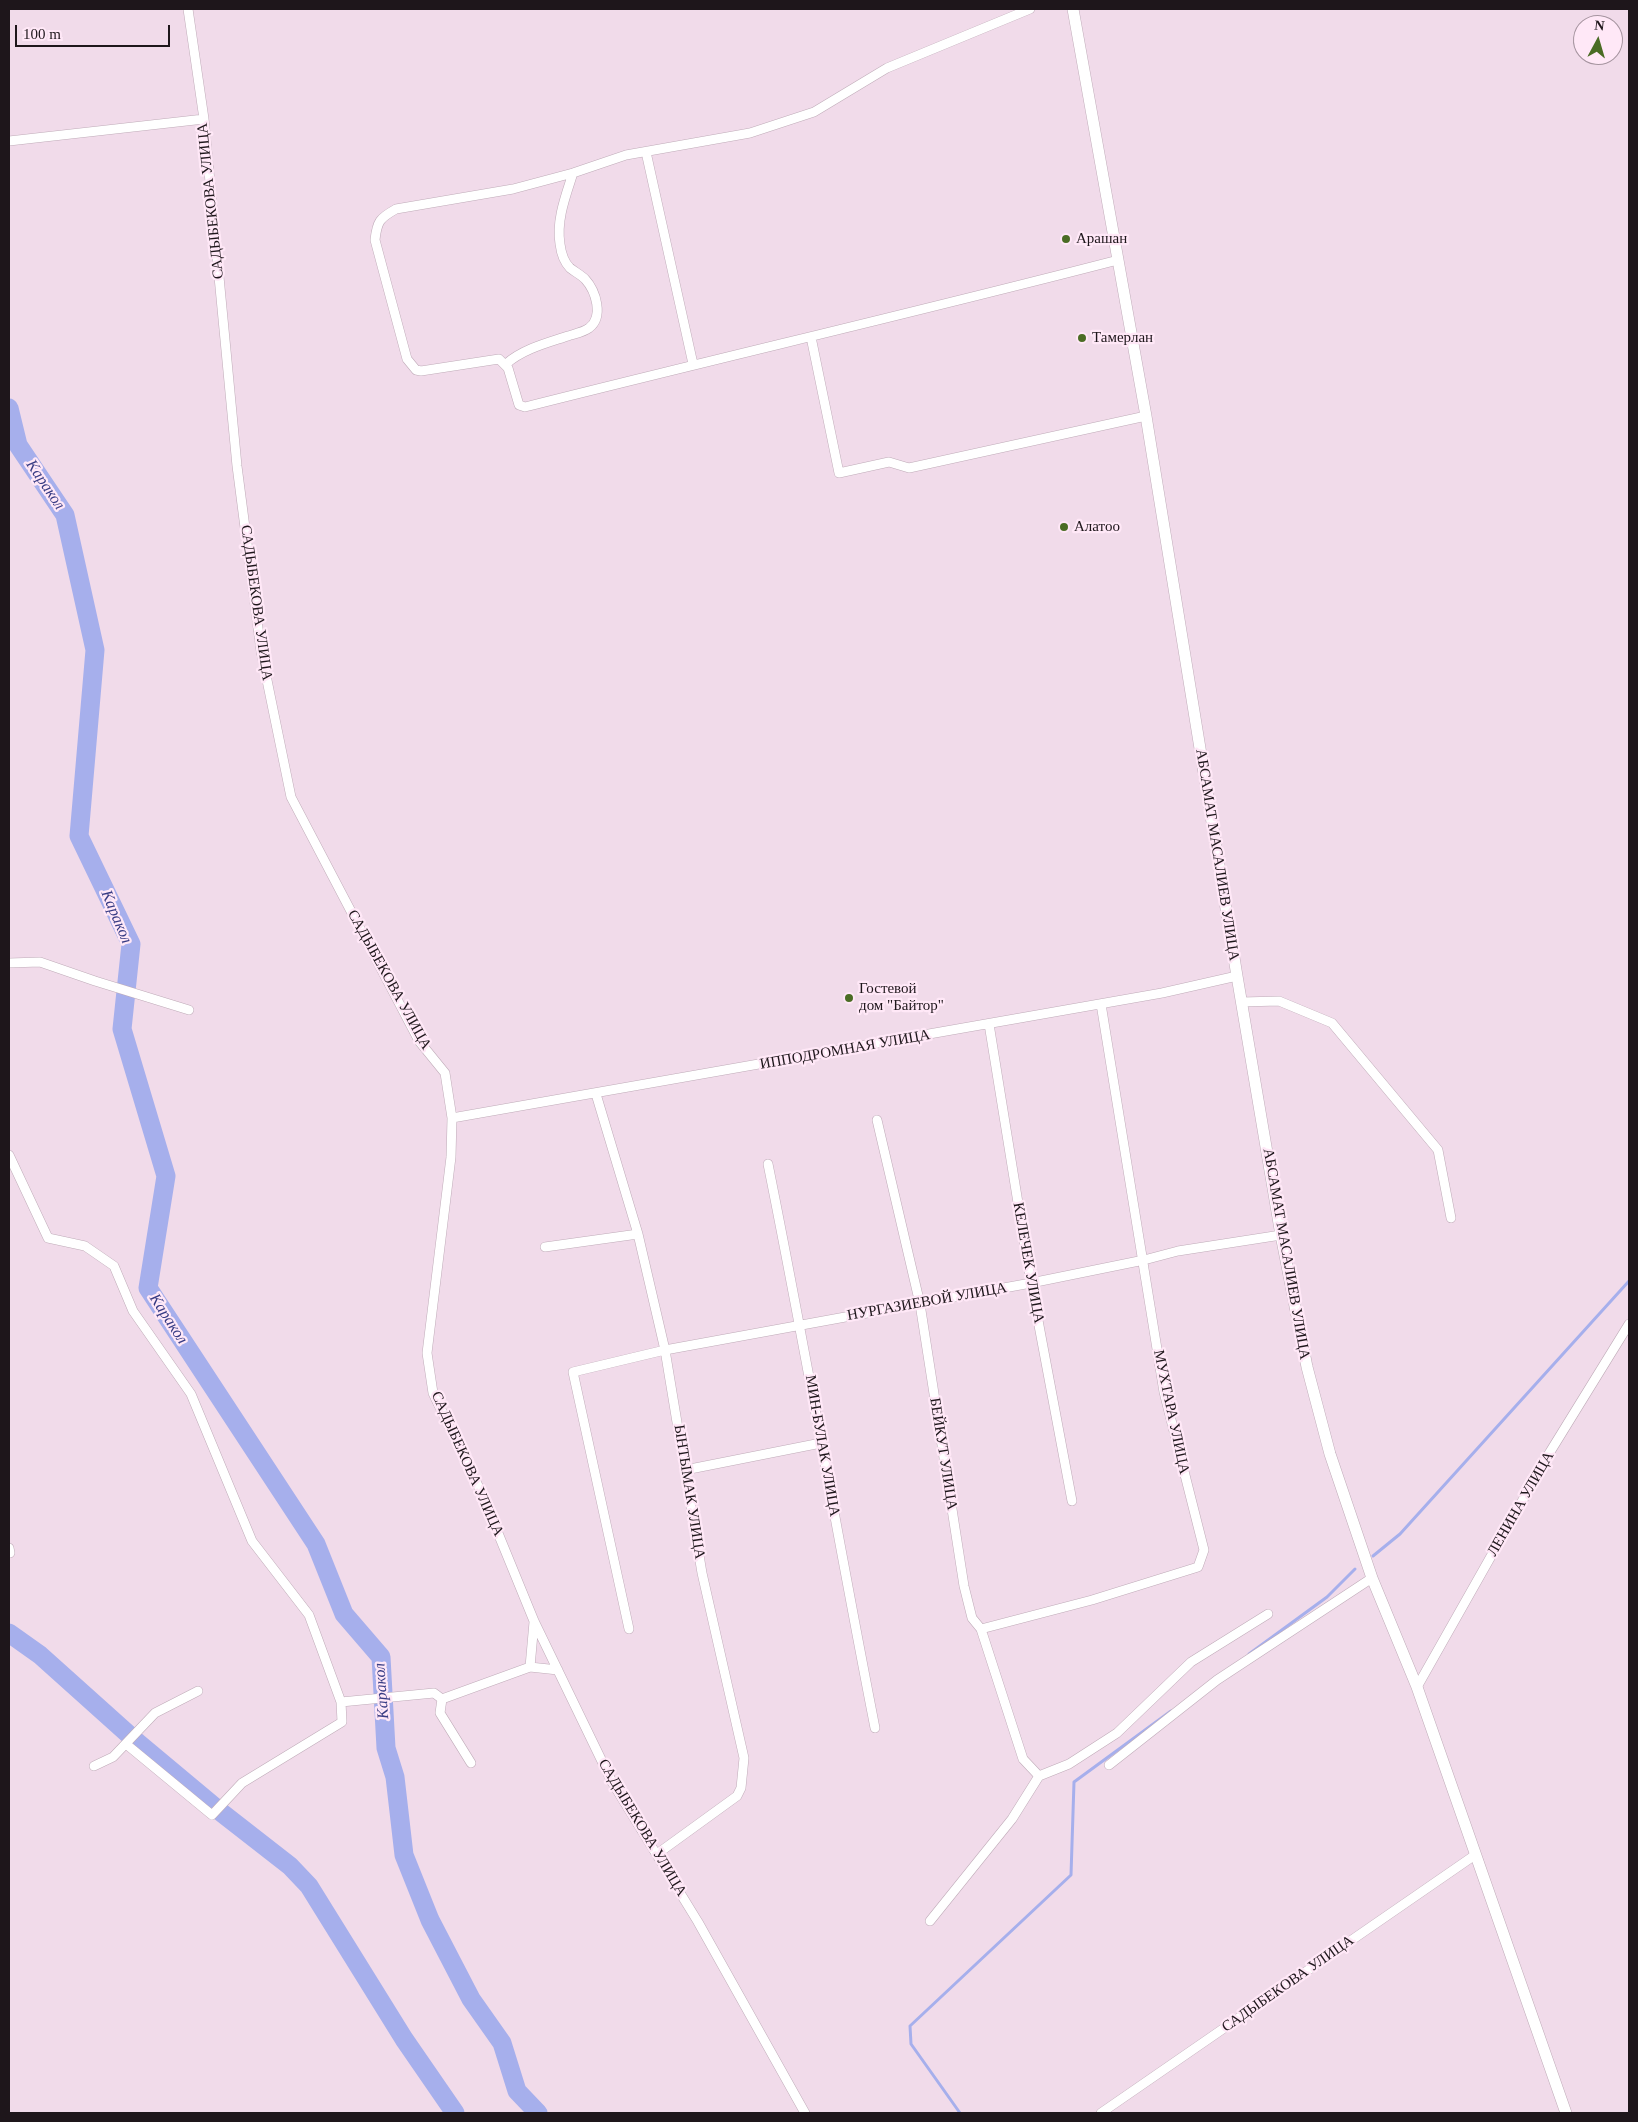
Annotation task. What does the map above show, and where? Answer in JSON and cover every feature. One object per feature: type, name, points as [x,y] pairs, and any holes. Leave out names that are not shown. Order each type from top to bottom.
[{"type":"street","name":"САДЫБЕКОВА УЛИЦА","points":[[188,9],[204,119],[241,495],[261,651],[291,797],[419,1041],[445,1073],[452,1118],[451,1157],[427,1353],[433,1393],[482,1494],[534,1622],[612,1782],[657,1854],[805,2113]]},
{"type":"street","points":[[1030,9],[888,68],[814,112],[750,132],[626,156],[513,189],[396,209],[381,217],[376,227],[375,240],[407,359],[412,366],[421,372],[494,358],[499,359],[506,364],[520,405],[525,406],[693,364],[942,306],[1118,260]]},
{"type":"street","name":"АБСАМАТ МАСАЛИЕВ УЛИЦА","points":[[1073,9],[1146,416],[1281,1236],[1311,1384],[1330,1454],[1372,1578],[1418,1687],[1566,2113]]},
{"type":"street","points":[[9,141],[204,119]]},
{"type":"street","points":[[646,152],[693,364]]},
{"type":"street","points":[[506,364],[514,357],[543,344],[588,329],[596,316],[597,304],[593,290],[585,279],[569,267],[560,242],[561,212],[573,173]]},
{"type":"street","points":[[811,336],[839,473],[889,462],[910,468],[1146,416]]},
{"type":"street","points":[[9,963],[40,962],[189,1010]]},
{"type":"street","name":"ИППОДРОМНАЯ УЛИЦА","points":[[452,1118],[1162,993],[1237,976]]},
{"type":"street","points":[[1242,1002],[1278,1001],[1332,1023],[1438,1150],[1452,1218]]},
{"type":"street","name":"МУХТАРА УЛИЦА","points":[[982,1629],[1092,1600],[1198,1567],[1204,1550],[1164,1392],[1101,1004]]},
{"type":"street","name":"КЕЛЕЧЕК УЛИЦА","points":[[989,1024],[1031,1283],[1072,1501]]},
{"type":"street","name":"ЫНТЫМАК УЛИЦА","points":[[596,1094],[638,1234],[665,1350],[702,1573],[744,1758],[741,1788],[737,1796],[657,1854]]},
{"type":"street","name":"БЕЙКУТ УЛИЦА","points":[[877,1120],[920,1304],[964,1586],[972,1618],[982,1629],[1023,1759],[1039,1776]]},
{"type":"street","points":[[9,1156],[48,1238],[85,1246],[114,1266],[133,1311],[191,1394],[252,1541],[309,1616],[341,1702],[342,1722],[242,1783],[212,1815],[126,1744]]},
{"type":"street","name":"МИН-БУЛАК УЛИЦА","points":[[768,1164],[801,1325],[821,1443],[875,1728]]},
{"type":"street","points":[[545,1247],[638,1234]]},
{"type":"street","name":"НУРГАЗИЕВОЙ УЛИЦА","points":[[629,1629],[573,1372],[665,1350],[1031,1283],[1144,1260],[1178,1251],[1281,1236]]},
{"type":"street","name":"ЛЕНИНА УЛИЦА","points":[[1418,1687],[1550,1452],[1629,1324]]},
{"type":"street","points":[[685,1470],[821,1443]]},
{"type":"street","points":[[1109,1765],[1217,1680],[1372,1578]]},
{"type":"street","points":[[930,1921],[1012,1819],[1039,1776],[1069,1764],[1117,1733],[1192,1662],[1268,1614]]},
{"type":"street","points":[[530,1667],[534,1622]]},
{"type":"street","points":[[442,1699],[530,1667],[558,1670]]},
{"type":"street","points":[[94,1766],[113,1757],[156,1713],[198,1691]]},
{"type":"street","points":[[341,1702],[434,1693],[442,1699]]},
{"type":"street","points":[[442,1699],[440,1713],[471,1763]]},
{"type":"street","name":"САДЫБЕКОВА УЛИЦА","points":[[1101,2113],[1475,1855]]},
{"type":"waterway","name":"Каракол","points":[[9,408],[18,445],[65,515],[95,650],[79,836],[131,944],[122,1029],[166,1176],[148,1288],[316,1544],[344,1614],[381,1657],[386,1748],[395,1777],[404,1855],[430,1920],[471,1999],[502,2043],[517,2091],[538,2113]]},
{"type":"waterway","points":[[1373,1556],[1400,1534],[1629,1281]]},
{"type":"waterway","points":[[1249,1654],[1327,1597],[1355,1569]]},
{"type":"waterway","points":[[9,1633],[40,1655],[137,1742],[222,1813],[290,1866],[309,1886],[404,2039],[455,2113]]},
{"type":"waterway","points":[[960,2113],[911,2044],[910,2026],[1071,1875],[1074,1782],[1171,1711]]},
{"type":"place","name":"Арашан","points":[[1066,239]]},
{"type":"place","name":"Тамерлан","points":[[1082,338]]},
{"type":"place","name":"Алатоо","points":[[1064,527]]},
{"type":"place","name":"Гостевой дом \"Байтор\"","points":[[849,998]]}]
